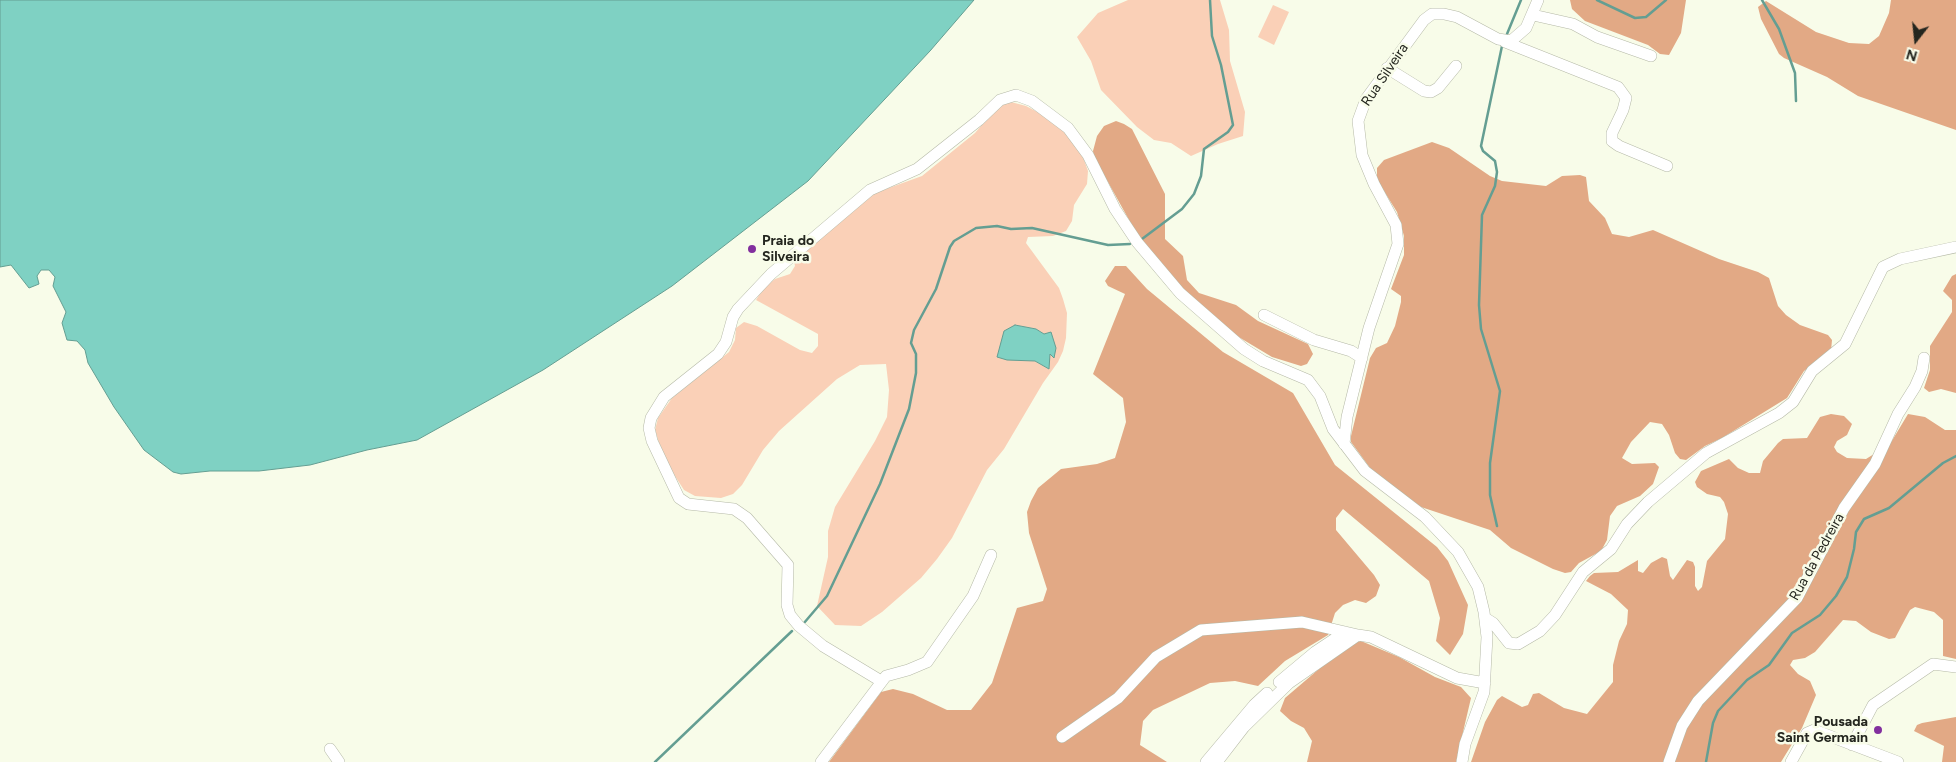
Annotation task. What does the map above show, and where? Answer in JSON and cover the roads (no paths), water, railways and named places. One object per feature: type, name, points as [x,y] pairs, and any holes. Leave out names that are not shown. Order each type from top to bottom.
[{"type":"street","points":[[1506,42],[1522,34],[1533,15],[1538,0]]},
{"type":"street","name":"Rua Silveira","points":[[1344,444],[1347,417],[1375,305],[1398,244],[1396,225],[1367,171],[1362,155],[1358,121],[1366,100],[1387,68],[1424,20],[1432,14],[1457,17],[1506,42]]},
{"type":"street","points":[[1533,15],[1573,24],[1597,37],[1651,56]]},
{"type":"street","points":[[1506,42],[1618,87],[1626,98],[1623,110],[1612,133],[1612,141],[1619,146],[1667,166]]},
{"type":"street","points":[[1387,68],[1424,92],[1431,92],[1438,88],[1456,66]]},
{"type":"street","points":[[881,681],[823,646],[799,626],[790,615],[787,605],[788,565],[748,518],[734,509],[688,504],[679,498],[652,441],[649,428],[651,418],[664,396],[722,350],[738,309],[771,274],[870,190],[917,169],[1003,98],[1011,95],[1026,98],[1068,128],[1088,155],[1115,209],[1137,242],[1180,294],[1244,349],[1263,361],[1308,380],[1320,396],[1333,429],[1366,470],[1425,517],[1458,552],[1478,587],[1485,618],[1485,683],[1465,744],[1462,762]]},
{"type":"street","points":[[1485,618],[1493,623],[1509,643],[1518,644],[1540,632],[1555,615],[1582,572],[1611,549],[1627,524],[1648,502],[1706,454],[1779,413],[1793,402],[1812,371],[1845,344],[1883,267],[1900,259],[1956,247]]},
{"type":"street","points":[[1264,316],[1314,340],[1350,351],[1362,358]]},
{"type":"street","name":"Rua da Pedreira","points":[[1669,762],[1682,726],[1698,701],[1797,598],[1844,508],[1875,464],[1898,414],[1915,387],[1922,371],[1924,358]]},
{"type":"street","points":[[821,762],[886,676],[927,662],[973,596],[991,555]]},
{"type":"street","points":[[1062,737],[1118,698],[1156,657],[1201,630],[1302,622],[1323,625],[1371,637],[1457,678],[1485,683]]},
{"type":"street","points":[[1206,762],[1254,705],[1301,663],[1345,632]]},
{"type":"street","points":[[1217,762],[1244,727],[1289,682],[1358,635]]},
{"type":"street","points":[[1852,745],[1873,704],[1933,664],[1956,667]]},
{"type":"street","points":[[1791,762],[1810,731],[1819,732],[1898,762]]},
{"type":"street","points":[[330,748],[340,762]]},
{"type":"water","points":[[0,0],[974,0],[930,51],[808,181],[672,286],[543,370],[417,440],[367,450],[310,465],[259,471],[210,471],[181,474],[173,472],[144,450],[114,407],[88,363],[85,350],[77,341],[67,340],[62,323],[66,312],[53,286],[55,277],[49,270],[41,270],[37,276],[39,284],[29,288],[11,265],[0,267]]},
{"type":"water","points":[[1015,325],[1036,329],[1044,334],[1051,332],[1056,348],[1054,358],[1050,354],[1049,369],[1035,361],[1007,360],[997,357],[1004,331]]},
{"type":"waterway","points":[[1142,239],[1182,209],[1194,194],[1201,176],[1204,149],[1228,132],[1233,125],[1221,65],[1212,36],[1210,0]]},
{"type":"waterway","points":[[1507,34],[1521,0]]},
{"type":"waterway","points":[[1597,0],[1635,18],[1646,17],[1666,0]]},
{"type":"waterway","points":[[1762,0],[1779,29],[1795,73],[1796,101]]},
{"type":"waterway","points":[[1497,526],[1490,495],[1490,463],[1500,391],[1481,329],[1479,305],[1482,215],[1495,186],[1497,172],[1495,161],[1483,151],[1481,146],[1502,46]]},
{"type":"waterway","points":[[804,623],[827,596],[880,484],[909,409],[916,373],[916,354],[911,343],[914,330],[936,289],[950,247],[954,241],[976,228],[997,226],[1011,229],[1032,228],[1108,245],[1130,244]]},
{"type":"waterway","points":[[1706,762],[1713,723],[1718,711],[1747,680],[1769,665],[1792,633],[1820,615],[1836,596],[1847,577],[1856,532],[1864,519],[1889,508],[1943,463],[1956,456]]},
{"type":"waterway","points":[[655,762],[792,631]]},
{"type":"place","name":"Praia do Silveira","points":[[752,249]]},
{"type":"place","name":"Pousada Saint Germain","points":[[1878,730]]}]
